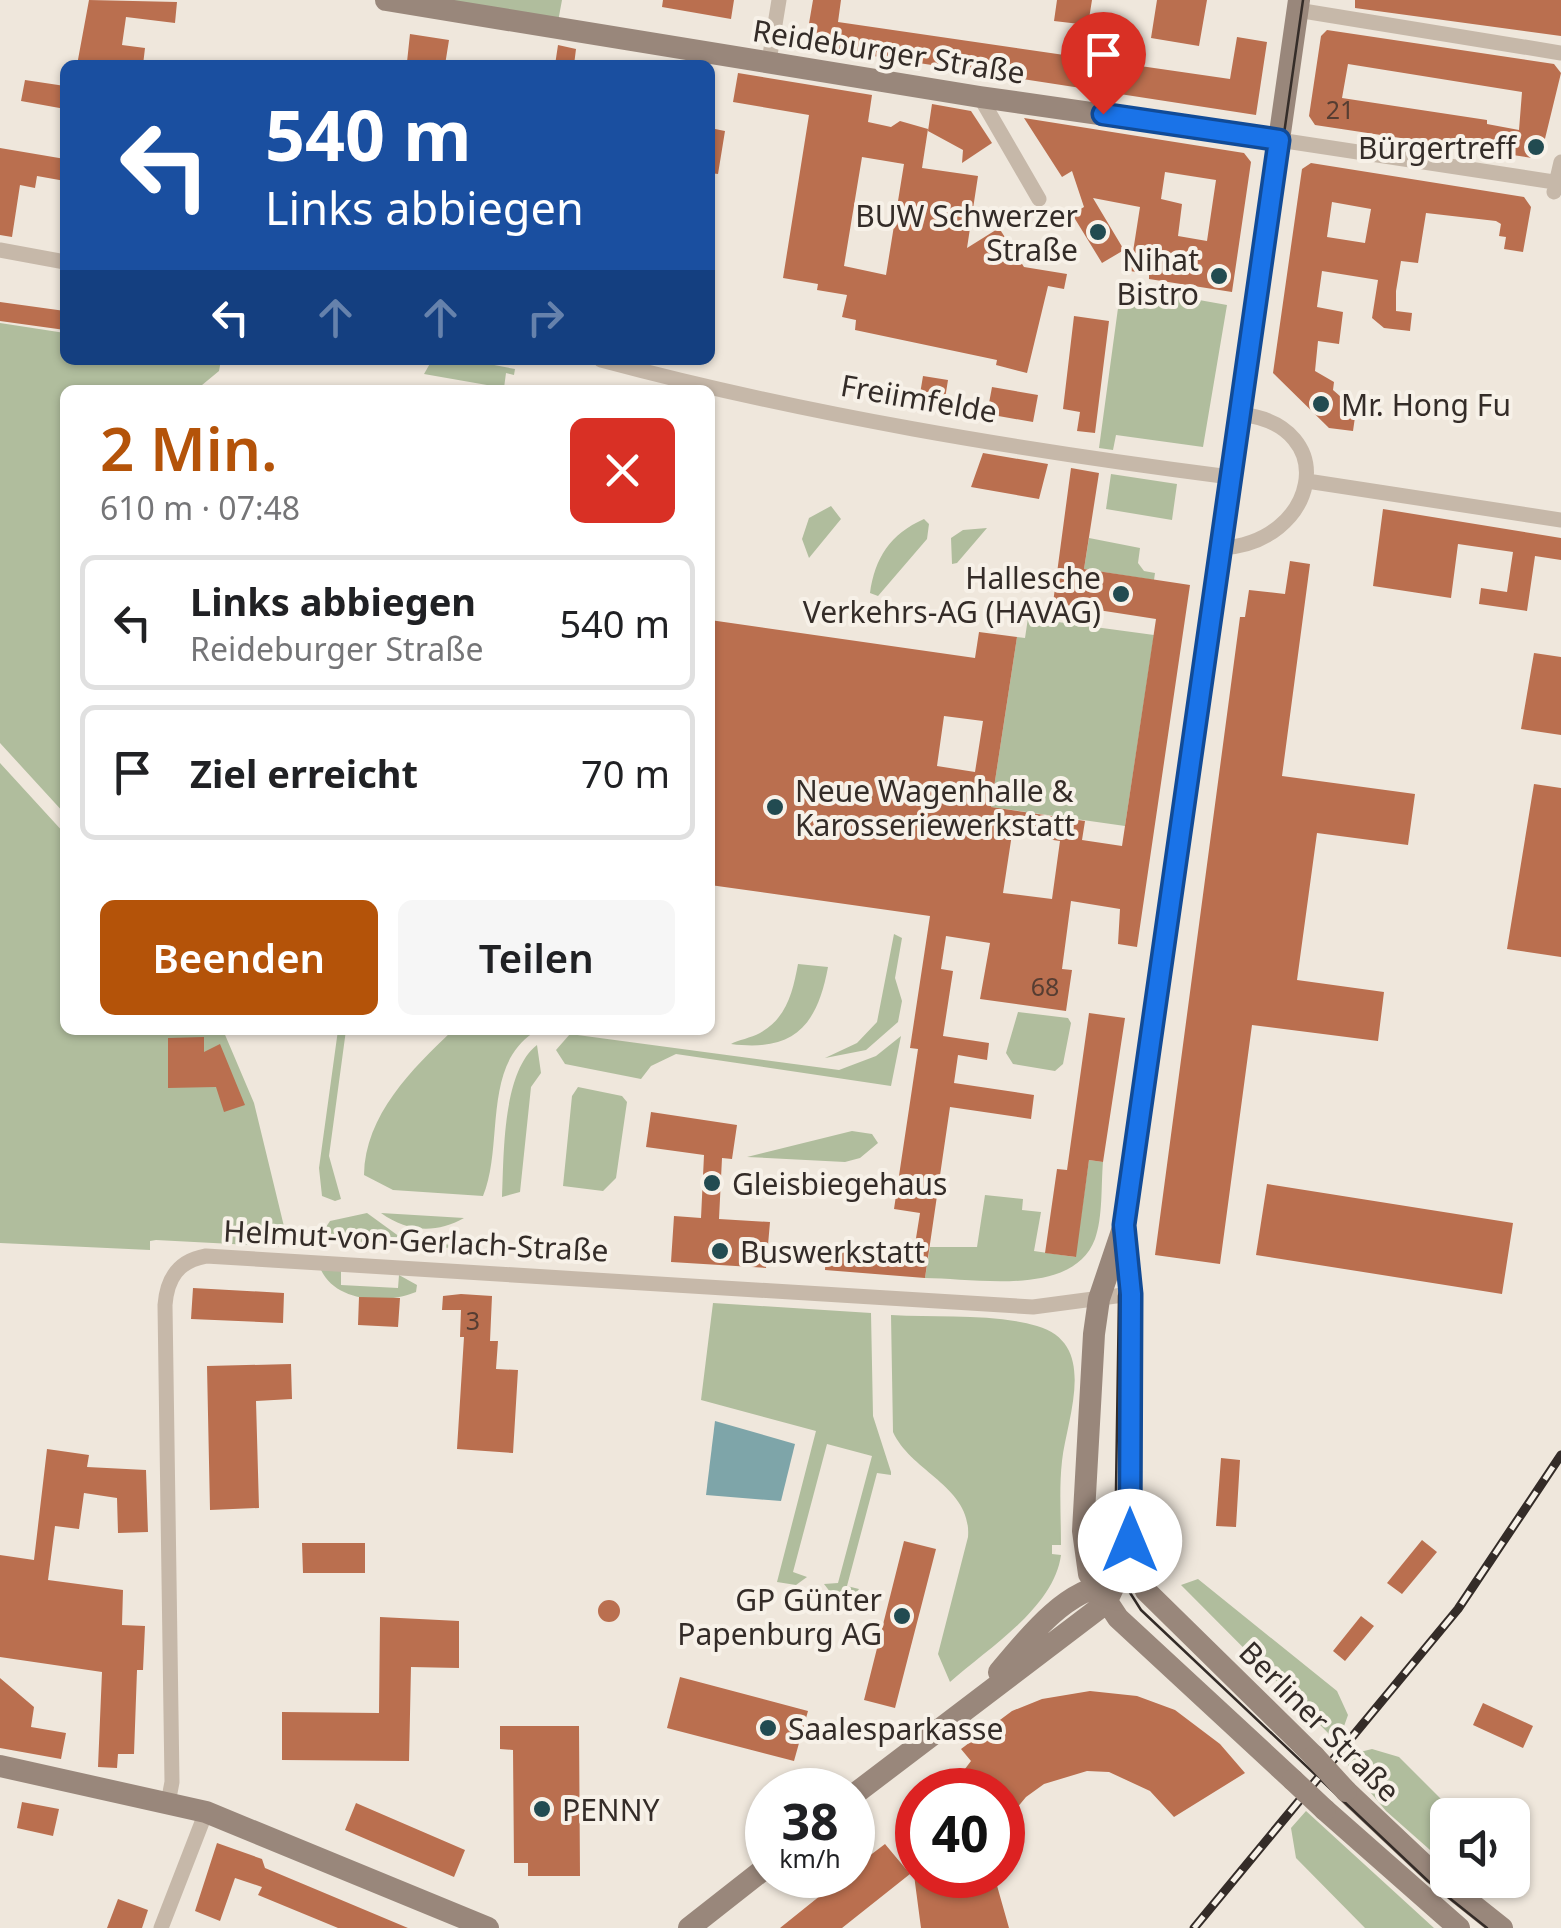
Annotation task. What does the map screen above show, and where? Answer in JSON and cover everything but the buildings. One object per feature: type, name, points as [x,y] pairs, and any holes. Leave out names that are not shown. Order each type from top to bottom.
[{"type":"street","name":"Reideburger Straße","points":[[386,0],[1557,186]]},
{"type":"street","points":[[769,61],[779,0]]},
{"type":"street","points":[[1106,1591],[1086,1561],[1083,1531],[1090,1370],[1099,1299],[1124,1225],[1298,5],[1561,53]]},
{"type":"street","points":[[980,97],[1039,199]]},
{"type":"street","points":[[1557,186],[1561,162]]},
{"type":"street","points":[[0,250],[60,261]]},
{"type":"street","name":"Freiimfelde","points":[[623,365],[709,385]]},
{"type":"street","name":"Freiimfelde","points":[[715,386],[1098,459],[1230,476]]},
{"type":"street","points":[[1220,548],[1256,542],[1280,530],[1302,501],[1307,481],[1306,464],[1293,438],[1272,421],[1240,414]]},
{"type":"street","points":[[1307,481],[1561,520]]},
{"type":"street","points":[[1106,1591],[1130,1550],[1131,1294],[1124,1225]]},
{"type":"street","name":"Helmut-von-Gerlach-Straße","points":[[168,1803],[172,1782],[165,1305],[168,1282],[187,1261],[206,1256],[433,1266],[1033,1306],[1131,1294]]},
{"type":"street","name":"Berliner Straße","points":[[1130,1550],[1146,1591],[1346,1791],[1434,1874],[1502,1928]]},
{"type":"street","points":[[875,1778],[978,1696],[1050,1619],[1106,1591],[1146,1591]]},
{"type":"street","name":"Berliner Straße","points":[[1106,1591],[1325,1810],[1459,1928]]},
{"type":"street","points":[[0,1766],[206,1812],[488,1928]]},
{"type":"street","points":[[161,1928],[206,1812]]},
{"type":"street","points":[[689,1928],[745,1884]]},
{"type":"green space","points":[[393,0],[562,0],[557,27]]},
{"type":"green space","points":[[1121,286],[1227,305],[1203,447],[1116,435],[1113,450],[1099,448]]},
{"type":"green space","points":[[0,323],[60,332],[60,365],[220,365],[219,371],[202,385],[60,385],[60,809],[0,743]]},
{"type":"green space","points":[[429,365],[494,365],[515,369],[514,375],[506,373],[504,385],[424,374]]},
{"type":"green space","points":[[1111,474],[1177,484],[1172,520],[1106,509]]},
{"type":"green space","points":[[831,506],[841,519],[809,558],[802,539],[809,518]]},
{"type":"green space","points":[[924,519],[929,524],[927,539],[878,596],[870,593],[886,548],[902,532]]},
{"type":"green space","points":[[987,528],[952,564],[951,538],[963,530]]},
{"type":"green space","points":[[1089,538],[1140,548],[1138,563],[1144,571],[1155,573],[1154,580],[1084,569]]},
{"type":"green space","points":[[1028,618],[1154,635],[1125,826],[991,807],[1017,637],[1025,638]]},
{"type":"green space","points":[[0,763],[60,829],[60,1035],[225,1035],[254,1103],[289,1247],[156,1240],[150,1241],[150,1250],[0,1243]]},
{"type":"green space","points":[[894,934],[902,938],[895,978],[902,1001],[898,1022],[866,1050],[825,1058],[857,1043],[877,1022]]},
{"type":"green space","points":[[798,964],[828,967],[809,1020],[799,1031],[771,1044],[731,1044],[760,1033],[777,1020],[791,994]]},
{"type":"green space","points":[[1018,1012],[1068,1018],[1071,1023],[1063,1064],[1055,1071],[1013,1064],[1006,1053]]},
{"type":"green space","points":[[337,1035],[345,1035],[329,1156],[341,1199],[322,1196],[319,1168]]},
{"type":"green space","points":[[448,1035],[531,1035],[517,1048],[500,1086],[483,1196],[393,1190],[364,1175],[366,1153],[382,1113],[422,1061]]},
{"type":"green space","points":[[569,1035],[577,1035],[839,1070],[876,1056],[901,1036],[891,1086],[676,1054],[651,1066],[641,1079],[565,1064],[556,1050]]},
{"type":"green space","points":[[537,1045],[541,1073],[531,1087],[520,1192],[502,1197],[511,1094],[517,1074]]},
{"type":"green space","points":[[578,1087],[622,1096],[627,1102],[616,1178],[603,1191],[563,1186],[572,1096]]},
{"type":"green space","points":[[852,1131],[872,1134],[878,1143],[860,1158],[845,1162],[747,1157]]},
{"type":"green space","points":[[1089,1160],[1103,1162],[1101,1201],[1095,1239],[1083,1258],[1066,1270],[1020,1281],[925,1278],[930,1247],[977,1247],[985,1195],[1023,1199],[1022,1210],[1041,1212],[1034,1251],[1075,1257]]},
{"type":"green space","points":[[367,1213],[400,1237],[482,1250],[327,1240],[324,1230],[330,1221]]},
{"type":"green space","points":[[381,1213],[464,1218],[443,1227],[422,1229]]},
{"type":"green space","points":[[321,1270],[341,1271],[341,1285],[398,1288],[399,1275],[417,1285],[416,1292],[377,1299],[350,1295],[328,1281]]},
{"type":"green space","points":[[713,1303],[871,1313],[873,1416],[891,1475],[877,1473],[847,1586],[859,1589],[853,1598],[834,1597],[824,1584],[838,1583],[872,1456],[827,1444],[793,1572],[807,1577],[796,1585],[777,1582],[816,1431],[701,1400]]},
{"type":"green space","points":[[891,1315],[983,1318],[1037,1326],[1056,1335],[1068,1348],[1073,1365],[1073,1404],[1061,1471],[1061,1545],[1052,1545],[1052,1554],[1061,1555],[1056,1574],[1033,1610],[950,1682],[938,1654],[968,1537],[967,1520],[951,1492],[913,1458],[893,1432]]},
{"type":"green space","points":[[1198,1579],[1337,1691],[1348,1715],[1338,1743],[1181,1585]]},
{"type":"green space","points":[[1372,1749],[1399,1757],[1440,1798],[1430,1798],[1430,1850],[1386,1811],[1346,1763],[1352,1754]]},
{"type":"green space","points":[[1306,1811],[1434,1928],[1365,1928],[1296,1858],[1291,1828]]},
{"type":"water","points":[[715,1421],[795,1444],[781,1501],[706,1495]]},
{"type":"tram line","points":[[1303,0],[1119,1296],[1115,1555],[1120,1577],[1141,1610],[1428,1881],[1487,1928]]},
{"type":"railway","points":[[1194,1928],[1458,1609],[1561,1455]]},
{"type":"place","name":"Bürgertreff","points":[[1536,147]]},
{"type":"place","name":"BUW Schwerzer Straße","points":[[1098,232]]},
{"type":"place","name":"Nihat Bistro","points":[[1219,276]]},
{"type":"place","name":"Mr. Hong Fu","points":[[1321,404]]},
{"type":"place","name":"Hallesche Verkehrs-AG (HAVAG)","points":[[1121,594]]},
{"type":"place","name":"Neue Wagenhalle & Karosseriewerkstatt","points":[[775,807]]},
{"type":"place","name":"Gleisbiegehaus","points":[[712,1183]]},
{"type":"place","name":"Buswerkstatt","points":[[720,1251]]},
{"type":"place","name":"GP Günter Papenburg AG","points":[[902,1616]]},
{"type":"place","name":"Saalesparkasse","points":[[768,1728]]},
{"type":"place","name":"PENNY","points":[[542,1809]]},
{"type":"route","points":[[1103,114],[1279,140],[1124,1225],[1131,1294],[1130,1541]]}]
